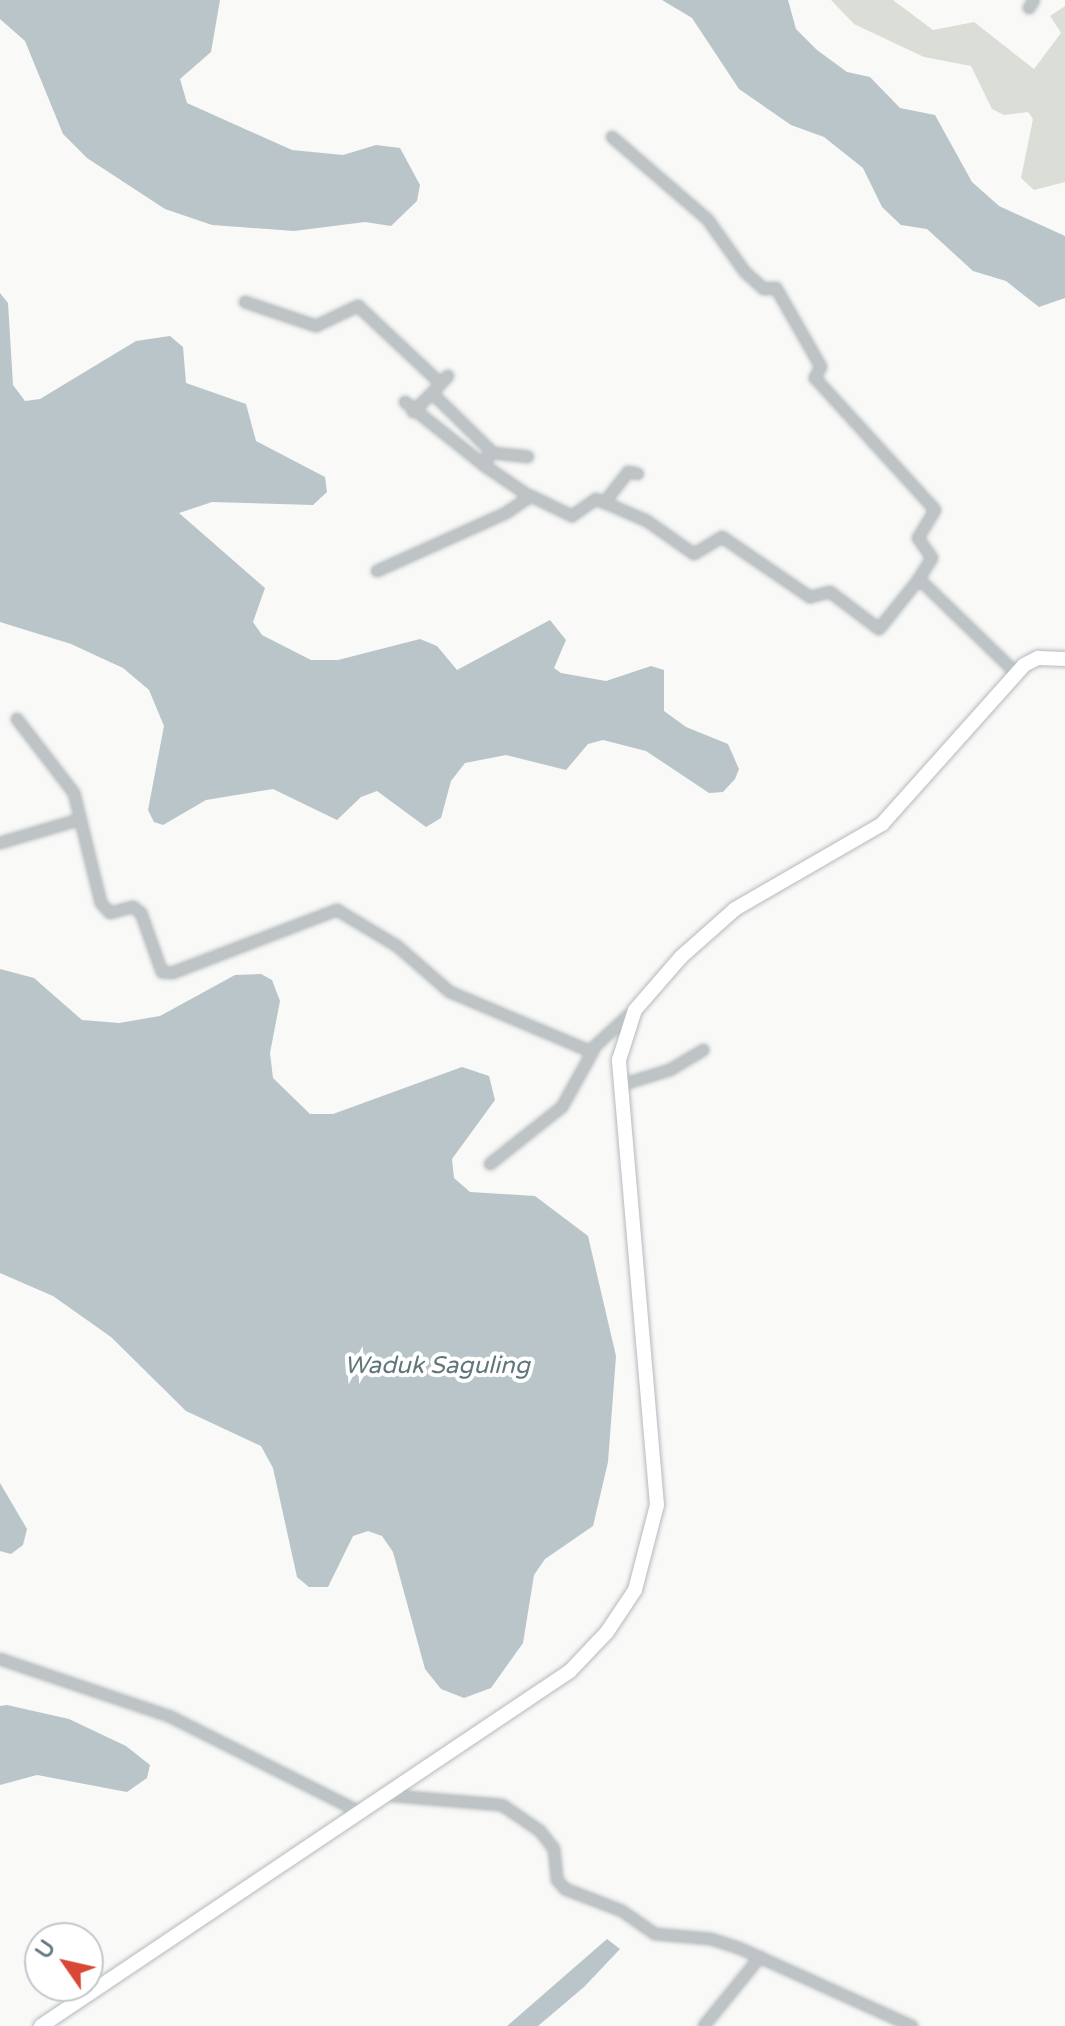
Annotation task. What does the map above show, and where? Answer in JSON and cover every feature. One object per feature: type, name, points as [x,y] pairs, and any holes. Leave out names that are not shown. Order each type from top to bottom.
[{"type":"main road","points":[[41,2026],[570,1671],[635,1590],[650,1550],[657,1505],[619,1060],[635,1010],[681,957],[735,909],[882,824],[1016,673],[1038,658],[1065,659]]},
{"type":"street","points":[[405,402],[413,412],[529,496],[572,516],[595,499],[652,524],[694,554],[722,537],[810,597],[830,592],[881,629],[932,558],[918,538],[935,510],[815,378],[821,367],[776,288],[764,289],[745,272],[708,220],[612,137]]},
{"type":"street","points":[[245,302],[316,326],[358,306],[444,380],[413,412]]},
{"type":"street","points":[[432,393],[492,453],[528,457]]},
{"type":"street","points":[[485,466],[492,453]]},
{"type":"street","points":[[604,503],[628,472],[638,474]]},
{"type":"street","points":[[377,571],[506,513],[529,496]]},
{"type":"street","points":[[919,579],[1016,673]]},
{"type":"street","points":[[17,719],[71,788],[101,903],[110,913],[133,907],[141,913],[162,972],[172,973],[337,910],[397,946],[450,992],[593,1051]]},
{"type":"street","points":[[0,843],[78,820]]},
{"type":"street","points":[[490,1164],[562,1107],[593,1051],[635,1010]]},
{"type":"street","points":[[621,1085],[670,1070],[703,1050]]},
{"type":"street","points":[[0,1659],[171,1717],[360,1812]]},
{"type":"street","points":[[382,1795],[410,1801],[474,1799],[521,1814],[554,1849],[557,1880],[565,1889],[622,1911],[655,1934],[711,1939],[760,1957],[912,2026]]},
{"type":"street","points":[[704,2026],[760,1957]]},
{"type":"shaded area","points":[[831,0],[893,0],[933,30],[974,22],[1034,69],[1061,33],[1050,16],[1065,6],[1065,182],[1034,190],[1021,178],[1033,119],[1028,112],[1004,115],[992,109],[971,66],[924,57],[854,24]]},
{"type":"water","points":[[0,0],[220,0],[211,52],[180,79],[187,103],[292,150],[343,155],[376,145],[400,148],[420,185],[417,201],[391,226],[365,222],[294,231],[212,225],[165,209],[87,158],[63,134],[25,41],[0,19]]},
{"type":"water","points":[[662,0],[788,0],[796,29],[817,50],[847,72],[870,77],[900,108],[935,115],[972,182],[999,206],[1065,236],[1065,298],[1039,307],[1006,281],[973,271],[927,229],[901,225],[882,207],[863,168],[824,137],[791,125],[739,89],[692,18]]},
{"type":"water","points":[[0,293],[8,303],[13,385],[25,401],[40,399],[136,341],[170,336],[183,347],[186,383],[246,404],[256,441],[325,477],[327,492],[313,505],[212,502],[179,513],[265,588],[253,622],[262,635],[311,660],[338,660],[420,639],[437,646],[457,670],[550,620],[566,640],[554,668],[561,673],[606,681],[651,666],[664,670],[664,711],[686,727],[728,744],[739,769],[735,779],[723,792],[709,793],[646,751],[603,740],[588,744],[566,770],[506,755],[465,763],[451,781],[441,818],[426,827],[377,791],[361,797],[337,820],[273,789],[206,800],[163,825],[154,822],[148,810],[164,726],[149,690],[123,668],[71,644],[0,622]]},
{"type":"water","name":"Waduk Saguling","points":[[0,969],[34,978],[82,1020],[119,1023],[160,1016],[235,975],[261,974],[272,980],[280,1001],[270,1053],[273,1078],[310,1114],[333,1114],[462,1067],[489,1076],[495,1100],[452,1159],[454,1178],[470,1192],[535,1196],[588,1236],[616,1356],[608,1462],[593,1526],[545,1559],[534,1575],[523,1643],[491,1688],[464,1698],[441,1689],[425,1669],[393,1552],[382,1536],[368,1531],[353,1536],[328,1587],[309,1587],[297,1577],[273,1468],[261,1446],[186,1411],[111,1337],[53,1296],[0,1273]]},
{"type":"water","points":[[0,1483],[27,1529],[23,1545],[11,1554],[0,1551]]},
{"type":"water","points":[[0,1706],[69,1719],[126,1746],[150,1765],[147,1778],[127,1792],[37,1775],[0,1785]]},
{"type":"water","points":[[607,1939],[620,1949],[584,1987],[538,2026],[507,2026]]}]
